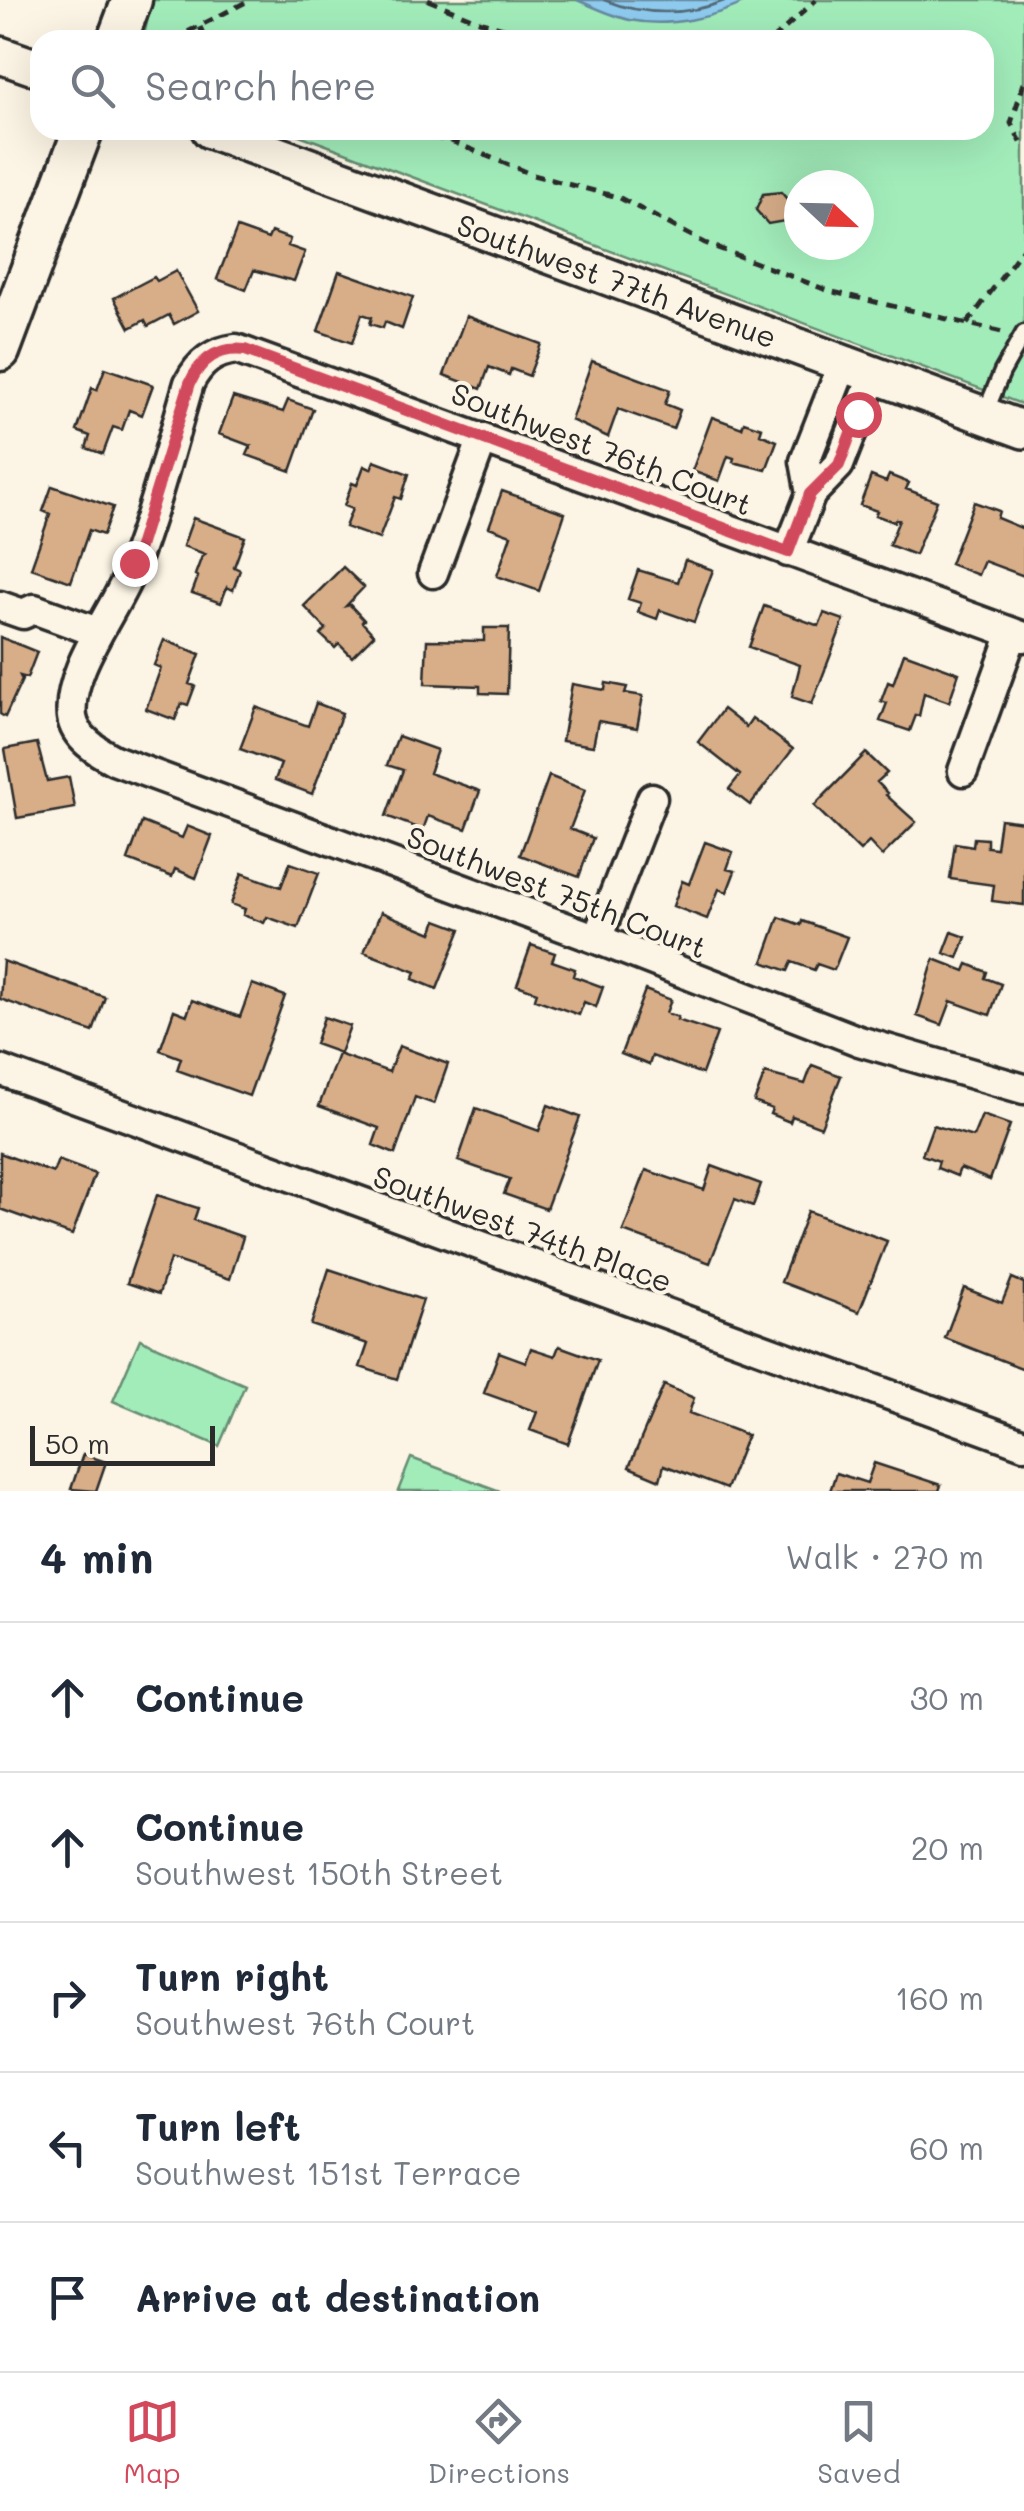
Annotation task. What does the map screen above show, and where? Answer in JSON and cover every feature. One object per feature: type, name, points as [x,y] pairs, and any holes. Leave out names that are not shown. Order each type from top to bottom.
[{"type":"main road","points":[[121,30],[132,0]]},
{"type":"main road","points":[[3,335],[79,140]]},
{"type":"street","points":[[0,55],[30,66]]},
{"type":"street","name":"Southwest 77th Avenue","points":[[237,140],[1024,430]]},
{"type":"street","name":"Southwest 76th Court","points":[[97,632],[134,563],[190,383],[212,355],[245,350],[1019,635]]},
{"type":"street","points":[[788,552],[810,494],[839,465],[858,369]]},
{"type":"street","points":[[433,573],[483,438]]},
{"type":"street","points":[[0,589],[28,599],[34,610]]},
{"type":"street","points":[[0,606],[23,614],[34,610],[97,632]]},
{"type":"street","name":"Southwest 75th Court","points":[[97,632],[73,699],[72,715],[77,732],[114,760],[597,939],[858,1041],[1024,1089]]},
{"type":"street","points":[[964,770],[1019,635]]},
{"type":"street","points":[[597,939],[652,798]]},
{"type":"street","name":"Southwest 74th Place","points":[[0,1070],[1024,1444]]},
{"type":"lane","points":[[985,415],[996,384],[1024,333]]},
{"type":"path","points":[[192,30],[250,0]]},
{"type":"path","points":[[428,0],[478,22],[508,30]]},
{"type":"path","points":[[783,30],[816,0]]},
{"type":"path","points":[[200,26],[202,30]]},
{"type":"path","points":[[1024,84],[1011,122],[1024,148]]},
{"type":"path","points":[[446,140],[533,175],[618,198],[706,243],[829,291],[1008,335]]},
{"type":"path","points":[[967,324],[1024,247]]},
{"type":"green space","points":[[152,0],[1024,0],[1024,405],[313,140],[994,140],[994,30],[145,30]]},
{"type":"green space","points":[[140,1339],[245,1385],[219,1446],[113,1401]]},
{"type":"green space","points":[[411,1458],[500,1491],[398,1491]]},
{"type":"water","points":[[577,0],[749,0],[706,16],[660,23],[623,18]]},
{"type":"building","points":[[781,192],[784,196],[784,221],[768,224],[756,210],[763,194]]},
{"type":"building","points":[[237,228],[268,239],[271,232],[290,239],[288,246],[305,252],[294,281],[254,270],[246,290],[217,279]]},
{"type":"building","points":[[176,271],[198,311],[174,324],[169,315],[148,326],[145,320],[130,328],[114,298],[154,277],[157,281]]},
{"type":"building","points":[[339,271],[413,297],[402,329],[385,322],[383,328],[370,324],[372,317],[362,314],[352,343],[318,331]]},
{"type":"building","points":[[466,316],[541,344],[529,376],[511,369],[509,375],[489,367],[481,389],[444,375]]},
{"type":"building","points":[[592,361],[670,390],[665,404],[680,410],[673,429],[618,409],[608,437],[571,420]]},
{"type":"building","points":[[105,368],[153,385],[142,415],[129,410],[122,430],[113,427],[103,454],[86,448],[90,436],[77,431],[92,388],[97,390]]},
{"type":"building","points":[[233,397],[283,412],[288,400],[313,409],[291,471],[247,455],[251,446],[219,434]]},
{"type":"building","points":[[712,417],[742,428],[744,422],[762,428],[760,434],[777,441],[766,470],[733,462],[734,458],[728,456],[719,481],[692,471]]},
{"type":"building","points":[[374,461],[409,474],[401,499],[395,497],[379,539],[345,527],[352,509],[344,506],[352,483],[357,485],[364,466],[371,469]]},
{"type":"building","points":[[889,475],[909,483],[906,489],[937,501],[915,555],[889,545],[899,520],[875,515],[877,511],[860,505],[871,476],[886,482]]},
{"type":"building","points":[[52,486],[113,507],[103,535],[89,530],[71,582],[31,568],[50,514],[43,511]]},
{"type":"building","points":[[502,491],[565,513],[539,591],[497,576],[511,535],[489,527]]},
{"type":"building","points":[[974,502],[999,511],[997,518],[1024,529],[1024,576],[984,561],[978,575],[950,564]]},
{"type":"building","points":[[193,518],[245,537],[234,567],[240,570],[233,590],[227,587],[221,603],[192,593],[205,554],[183,546]]},
{"type":"building","points":[[685,560],[713,570],[694,622],[660,610],[657,619],[638,612],[641,603],[628,599],[638,570],[678,582]]},
{"type":"building","points":[[343,567],[364,587],[346,606],[350,605],[374,635],[352,657],[339,644],[335,648],[321,635],[326,629],[304,606]]},
{"type":"building","points":[[764,606],[819,626],[824,613],[844,620],[812,704],[792,697],[800,665],[749,647]]},
{"type":"building","points":[[484,628],[509,628],[507,694],[480,693],[480,686],[425,684],[427,640],[484,641]]},
{"type":"building","points":[[0,637],[37,652],[27,678],[20,676],[22,680],[5,717],[0,714]]},
{"type":"building","points":[[164,640],[200,654],[189,684],[195,686],[188,705],[182,703],[175,720],[146,709],[161,668],[154,665]]},
{"type":"building","points":[[904,653],[959,673],[949,702],[924,693],[919,716],[916,715],[910,731],[880,721],[887,703],[881,701],[888,682],[893,684]]},
{"type":"building","points":[[606,683],[627,687],[625,693],[643,696],[637,728],[598,721],[593,746],[562,741],[572,684],[605,690]]},
{"type":"building","points":[[316,703],[342,713],[312,794],[275,780],[281,764],[240,749],[256,707],[308,726]]},
{"type":"building","points":[[723,709],[746,727],[752,718],[793,749],[750,805],[729,789],[740,775],[698,742]]},
{"type":"building","points":[[398,736],[437,750],[429,773],[480,791],[466,829],[428,816],[423,830],[386,816],[403,770],[387,765]]},
{"type":"building","points":[[37,743],[47,781],[69,777],[75,808],[17,818],[5,749]]},
{"type":"building","points":[[866,753],[887,773],[877,782],[886,795],[916,822],[882,856],[869,842],[860,851],[814,806]]},
{"type":"building","points":[[549,776],[585,790],[570,829],[593,838],[579,877],[520,855]]},
{"type":"building","points":[[1000,819],[1024,822],[1024,905],[992,901],[994,885],[950,879],[955,843],[973,846],[974,838],[987,839],[987,847],[996,848]]},
{"type":"building","points":[[142,822],[182,838],[187,826],[212,836],[196,878],[175,869],[172,877],[128,860]]},
{"type":"building","points":[[705,842],[733,852],[727,869],[735,871],[727,892],[719,889],[707,919],[673,906],[682,881],[689,884]]},
{"type":"building","points":[[290,863],[319,873],[298,928],[267,917],[264,923],[243,915],[245,909],[231,904],[242,873],[281,887]]},
{"type":"building","points":[[381,912],[432,933],[437,920],[461,929],[437,989],[413,979],[416,972],[364,952]]},
{"type":"building","points":[[779,917],[847,937],[834,970],[817,964],[814,970],[792,962],[788,971],[763,962]]},
{"type":"building","points":[[952,932],[966,937],[958,958],[944,953]]},
{"type":"building","points":[[531,945],[555,953],[552,961],[575,969],[573,976],[603,987],[596,1007],[584,1002],[579,1015],[535,999],[537,992],[517,985]]},
{"type":"building","points":[[934,959],[965,971],[968,964],[987,972],[985,978],[1001,984],[990,1015],[951,1001],[942,1025],[917,1016]]},
{"type":"building","points":[[3,961],[105,997],[93,1032],[0,999]]},
{"type":"building","points":[[252,984],[285,996],[249,1096],[177,1070],[181,1058],[160,1050],[174,1010],[187,1015],[192,1000],[240,1017]]},
{"type":"building","points":[[645,990],[671,1000],[666,1013],[678,1017],[677,1020],[717,1033],[702,1074],[652,1056],[649,1065],[621,1054]]},
{"type":"building","points":[[324,1017],[350,1026],[340,1053],[315,1044]]},
{"type":"building","points":[[399,1046],[448,1064],[434,1104],[415,1097],[395,1154],[373,1145],[379,1128],[319,1106],[338,1054],[389,1072]]},
{"type":"building","points":[[812,1065],[841,1076],[821,1127],[792,1116],[790,1122],[754,1102],[765,1073],[805,1084]]},
{"type":"building","points":[[548,1105],[580,1117],[546,1209],[504,1194],[510,1179],[458,1161],[476,1108],[539,1131]]},
{"type":"building","points":[[982,1115],[1010,1125],[990,1180],[960,1168],[957,1176],[937,1168],[939,1161],[922,1155],[933,1125],[973,1137]]},
{"type":"building","points":[[0,1153],[53,1173],[58,1160],[95,1174],[72,1235],[0,1209]]},
{"type":"building","points":[[712,1166],[761,1184],[753,1206],[735,1199],[710,1263],[623,1231],[646,1170],[704,1190]]},
{"type":"building","points":[[157,1195],[198,1208],[194,1220],[243,1237],[230,1279],[170,1259],[159,1294],[127,1283]]},
{"type":"building","points":[[808,1211],[887,1241],[859,1312],[781,1282]]},
{"type":"building","points":[[329,1269],[423,1300],[397,1379],[360,1367],[368,1344],[311,1325]]},
{"type":"building","points":[[1012,1278],[1024,1283],[1024,1369],[945,1338],[964,1288],[1002,1303]]},
{"type":"building","points":[[559,1346],[598,1360],[568,1444],[530,1430],[537,1412],[484,1393],[499,1352],[526,1362],[531,1348],[555,1356]]},
{"type":"building","points":[[664,1385],[694,1398],[689,1413],[747,1435],[726,1489],[664,1465],[660,1480],[629,1467]]},
{"type":"building","points":[[83,1454],[106,1462],[96,1491],[71,1489]]},
{"type":"building","points":[[874,1463],[941,1485],[939,1491],[830,1491],[836,1473],[867,1483]]},
{"type":"route","points":[[134,563],[190,383],[205,360],[227,350],[245,350],[788,552],[810,494],[839,465],[858,414]]}]
